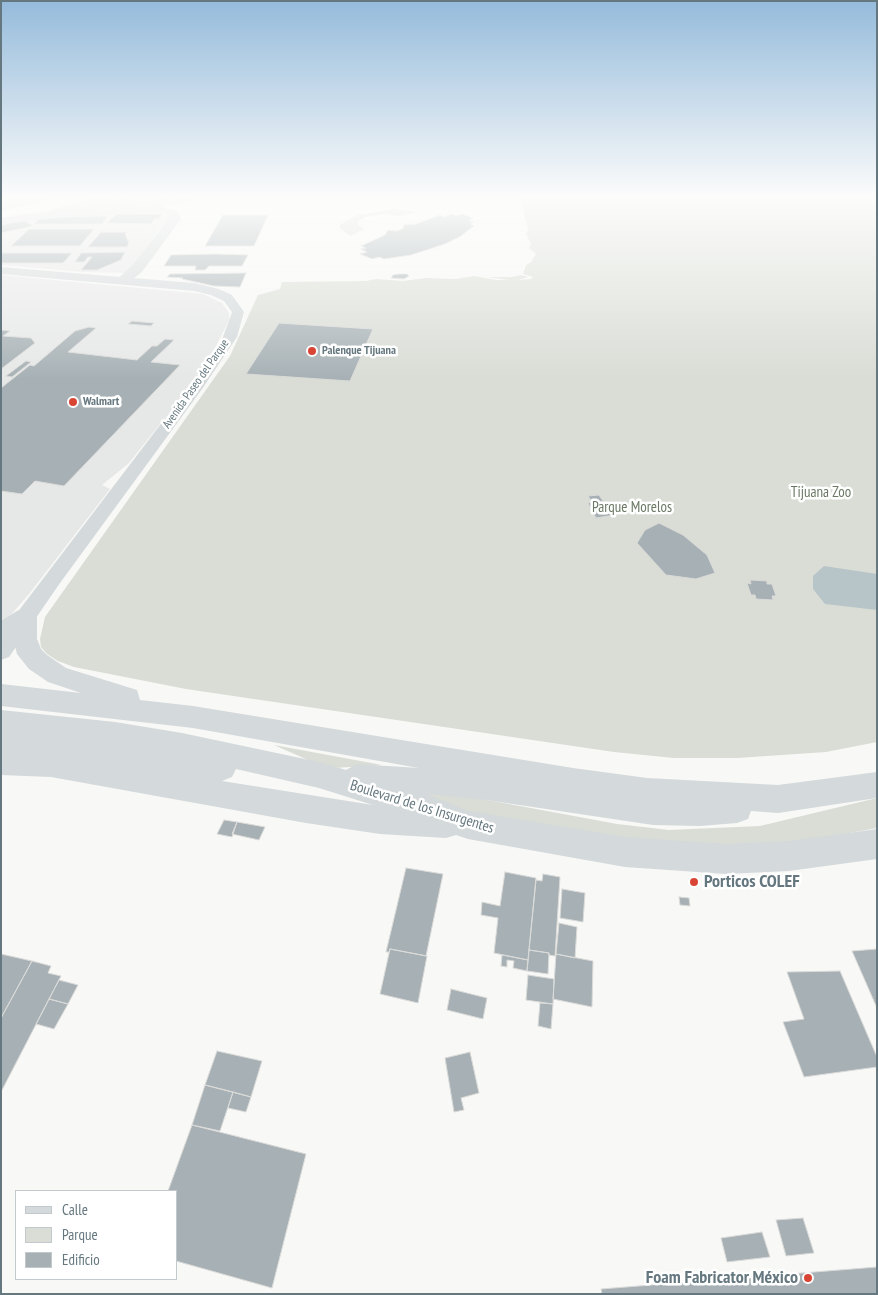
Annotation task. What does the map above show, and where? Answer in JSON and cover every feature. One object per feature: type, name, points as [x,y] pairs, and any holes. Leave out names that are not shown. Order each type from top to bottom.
[{"type":"main road","points":[[131,281],[146,258]]},
{"type":"main road","points":[[131,281],[146,275],[154,258]]},
{"type":"main road","name":"Avenida Paseo del Parque","points":[[1,270],[194,287],[215,292],[228,298],[238,312],[234,327],[197,386],[1,651]]},
{"type":"main road","points":[[1,634],[25,617]]},
{"type":"main road","points":[[25,617],[25,639],[30,654],[57,675],[193,716]]},
{"type":"main road","points":[[1,694],[193,716],[647,792],[778,799]]},
{"type":"main road","name":"Boulevard de los Insurgentes","points":[[1,721],[182,744],[319,775],[417,793],[468,825],[625,852],[726,859],[789,856],[877,844]]},
{"type":"main road","points":[[1,743],[29,743],[91,749],[270,774],[319,775]]},
{"type":"main road","points":[[1,762],[51,764],[306,809],[380,820],[468,825]]},
{"type":"main road","points":[[417,793],[537,794],[653,811],[700,812],[732,810],[778,799],[877,785]]},
{"type":"shaded area","points":[[1,258],[139,258],[129,273],[83,272],[1,265]]},
{"type":"shaded area","points":[[1,275],[203,294],[222,303],[229,313],[229,320],[212,354],[168,414],[129,463],[102,485],[110,489],[29,594],[1,626]]},
{"type":"shaded area","points":[[824,566],[877,574],[877,610],[825,604],[813,589],[813,576]]},
{"type":"green space","name":"Parque Morelos","points":[[533,258],[877,258],[877,742],[826,752],[737,758],[674,758],[614,752],[186,689],[74,667],[58,661],[47,654],[41,647],[40,639],[45,617],[230,356],[258,295],[280,289],[282,282],[366,281],[376,279],[403,281],[426,278],[455,279],[474,276],[508,280],[488,277],[521,275],[528,277],[518,280],[531,279],[533,277],[523,274],[526,265]]},
{"type":"green space","points":[[274,745],[382,765],[334,768],[317,764]]},
{"type":"green space","points":[[411,794],[455,794],[617,824],[669,830],[760,826],[877,798],[877,828],[810,840],[765,845],[680,846],[490,820]]},
{"type":"building","points":[[1,258],[67,258],[63,263],[1,263]]},
{"type":"building","points":[[77,258],[87,258],[84,262],[75,262]]},
{"type":"building","points":[[91,258],[122,258],[97,270],[81,270]]},
{"type":"building","points":[[169,258],[246,258],[242,266],[209,266],[205,270],[195,270],[196,266],[164,266]]},
{"type":"building","points":[[246,273],[240,287],[214,286],[183,278],[167,277],[170,274]]},
{"type":"building","points":[[407,274],[409,276],[404,279],[391,278],[393,275]]},
{"type":"building","points":[[132,321],[154,323],[151,326],[128,324]]},
{"type":"building","name":"Palenque Tijuana","points":[[279,323],[373,329],[350,381],[246,374]]},
{"type":"building","name":"Walmart","points":[[89,327],[96,328],[68,352],[137,360],[152,346],[157,346],[165,339],[174,340],[151,362],[180,365],[64,486],[35,481],[22,494],[1,491],[1,388],[30,365],[34,366],[75,331]]},
{"type":"building","points":[[1,330],[10,331],[3,336],[31,338],[35,343],[1,369]]},
{"type":"building","points":[[26,361],[31,362],[12,377],[6,376]]},
{"type":"building","points":[[599,495],[603,501],[599,502],[603,509],[623,506],[627,513],[596,518],[588,503],[592,502],[588,496]]},
{"type":"building","points":[[659,523],[683,535],[707,555],[715,573],[696,579],[666,575],[637,543],[645,530]]},
{"type":"building","points":[[750,580],[767,581],[767,584],[772,584],[776,596],[772,596],[773,600],[756,599],[755,595],[751,595],[747,583],[751,584]]},
{"type":"building","points":[[224,820],[237,822],[232,837],[217,834]]},
{"type":"building","points":[[237,822],[265,827],[259,840],[232,834]]},
{"type":"building","points":[[406,868],[443,874],[426,956],[390,949],[389,952],[386,952]]},
{"type":"building","points":[[505,872],[536,878],[528,960],[494,953],[498,918],[481,915],[482,902],[500,906]]},
{"type":"building","points":[[543,874],[560,877],[555,956],[549,955],[549,953],[529,950],[536,880],[542,881]]},
{"type":"building","points":[[562,889],[585,893],[583,922],[560,918]]},
{"type":"building","points":[[679,897],[689,898],[690,906],[680,905]]},
{"type":"building","points":[[559,923],[577,927],[575,958],[556,954]]},
{"type":"building","points":[[390,949],[427,956],[418,1003],[380,994]]},
{"type":"building","points":[[877,949],[877,1008],[852,951]]},
{"type":"building","points":[[529,950],[549,953],[548,974],[527,971]]},
{"type":"building","points":[[1,954],[32,961],[1,1018]]},
{"type":"building","points":[[556,954],[593,961],[592,1007],[553,999]]},
{"type":"building","points":[[502,955],[528,960],[527,971],[513,968],[514,961],[507,960],[507,967],[501,966]]},
{"type":"building","points":[[32,961],[51,966],[48,973],[61,976],[1,1092],[1,1018]]},
{"type":"building","points":[[840,971],[877,1057],[877,1067],[804,1077],[783,1022],[804,1019],[787,972]]},
{"type":"building","points":[[528,975],[554,979],[553,1004],[526,1000]]},
{"type":"building","points":[[59,980],[78,985],[68,1004],[49,999]]},
{"type":"building","points":[[451,989],[487,998],[483,1019],[447,1010]]},
{"type":"building","points":[[49,999],[68,1004],[54,1029],[36,1024]]},
{"type":"building","points":[[540,1003],[553,1004],[551,1029],[538,1026]]},
{"type":"building","points":[[217,1051],[262,1061],[251,1097],[205,1085]]},
{"type":"building","points":[[470,1052],[479,1093],[461,1098],[464,1110],[454,1112],[445,1058]]},
{"type":"building","points":[[205,1085],[233,1092],[220,1131],[192,1125]]},
{"type":"building","points":[[233,1092],[251,1097],[246,1112],[228,1108]]},
{"type":"building","points":[[192,1125],[306,1154],[272,1288],[178,1262],[178,1190],[168,1190]]},
{"type":"building","points":[[803,1218],[814,1253],[786,1256],[776,1220]]},
{"type":"building","points":[[762,1232],[770,1257],[727,1262],[721,1238]]},
{"type":"building","name":"Foam Fabricator México","points":[[877,1267],[877,1294],[602,1294],[601,1289]]},
{"type":"place","name":"Palenque Tijuana","points":[[312,351]]},
{"type":"place","name":"Walmart","points":[[73,402]]},
{"type":"place","name":"Porticos COLEF","points":[[694,882]]},
{"type":"place","name":"Foam Fabricator México","points":[[808,1278]]},
{"type":"park label","name":"Tijuana Zoo","points":[[821,493]]}]
